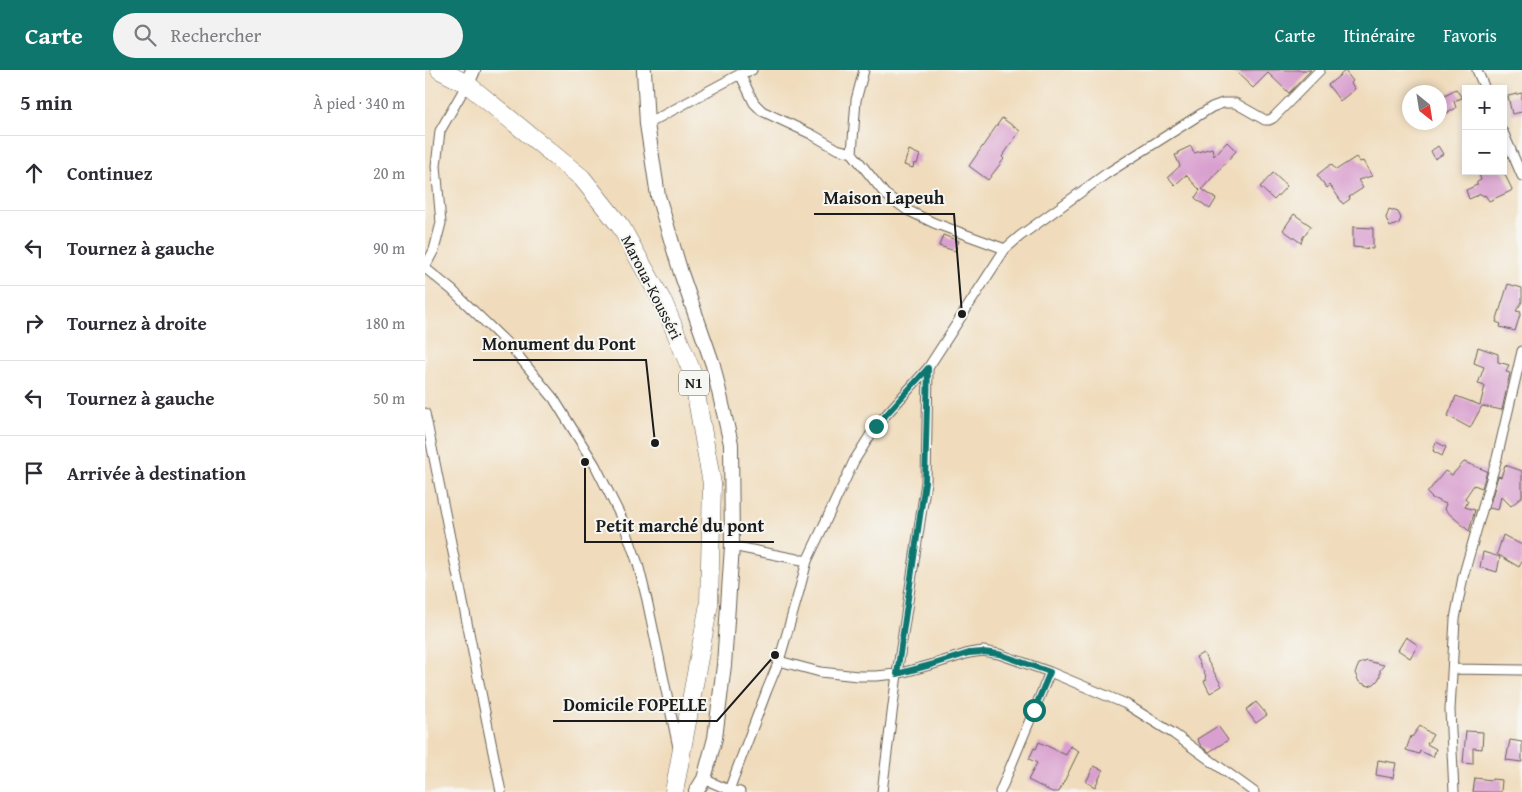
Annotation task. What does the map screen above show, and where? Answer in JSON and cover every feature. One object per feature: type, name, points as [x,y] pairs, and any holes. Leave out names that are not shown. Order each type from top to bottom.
[{"type":"highway","name":"Maroua-Kousséri","points":[[440,70],[470,77],[582,178],[621,227],[663,304],[693,372],[712,484],[709,604],[674,792]]},
{"type":"street","points":[[644,70],[647,124],[658,196],[681,273],[713,364],[731,444],[732,546],[725,665],[715,738],[704,779],[695,792]]},
{"type":"street","points":[[647,124],[740,74],[752,70]]},
{"type":"street","points":[[852,153],[856,100],[864,70]]},
{"type":"street","points":[[729,791],[779,661],[807,561],[854,461],[876,426],[928,368],[1005,249],[1106,174],[1212,107],[1223,103],[1235,102],[1265,120],[1269,120],[1320,70]]},
{"type":"street","points":[[1477,70],[1483,85]]},
{"type":"street","points":[[740,74],[754,103],[762,111],[811,134],[837,149],[852,153],[885,194],[907,210],[934,223],[1005,249]]},
{"type":"street","points":[[470,77],[441,131],[436,166],[441,222],[434,250],[425,267],[452,290],[511,348],[554,399],[595,465],[622,519],[638,564],[680,759]]},
{"type":"street","points":[[1507,141],[1522,176]]},
{"type":"street","points":[[1454,792],[1450,710],[1455,619],[1463,577],[1497,458],[1522,351]]},
{"type":"street","points":[[881,792],[925,482],[928,368]]},
{"type":"street","points":[[425,413],[501,792]]},
{"type":"street","points":[[732,546],[807,561]]},
{"type":"street","points":[[779,661],[820,672],[848,676],[876,676],[897,674],[969,653],[999,654],[1050,672],[1126,704],[1174,734],[1254,792]]},
{"type":"street","points":[[1453,669],[1522,670]]},
{"type":"street","points":[[1000,792],[1050,672]]},
{"type":"street","points":[[704,779],[729,791],[740,792]]},
{"type":"building","points":[[1234,70],[1311,70],[1289,93],[1268,73],[1253,88]]},
{"type":"building","points":[[1345,71],[1353,81],[1351,83],[1355,89],[1340,101],[1328,85]]},
{"type":"building","points":[[1456,89],[1462,98],[1454,101],[1456,108],[1447,113],[1447,94]]},
{"type":"building","points":[[1522,93],[1522,112],[1512,114],[1508,96]]},
{"type":"building","points":[[1002,118],[1020,131],[1002,157],[1004,159],[988,180],[969,166]]},
{"type":"building","points":[[1227,142],[1236,151],[1202,189],[1216,199],[1210,209],[1195,198],[1200,190],[1186,175],[1175,185],[1168,177],[1180,166],[1175,155],[1179,154],[1178,152],[1191,146],[1194,153],[1212,148],[1214,156]]},
{"type":"building","points":[[1438,146],[1443,154],[1435,159],[1431,151]]},
{"type":"building","points":[[909,150],[920,155],[917,164],[914,163],[913,168],[904,165]]},
{"type":"building","points":[[1356,157],[1360,162],[1363,161],[1372,176],[1358,180],[1363,188],[1349,197],[1350,199],[1343,204],[1330,185],[1327,188],[1317,175],[1331,164],[1336,170]]},
{"type":"building","points":[[1273,173],[1287,186],[1274,200],[1260,187]]},
{"type":"building","points":[[1479,175],[1505,175],[1512,189],[1489,201],[1485,195],[1481,194],[1469,199],[1466,190],[1477,185],[1477,182],[1481,180]]},
{"type":"building","points":[[1389,209],[1398,212],[1401,218],[1399,223],[1390,227],[1386,218]]},
{"type":"building","points":[[1294,214],[1311,226],[1301,243],[1283,230]]},
{"type":"building","points":[[1353,227],[1373,228],[1373,249],[1353,247]]},
{"type":"building","points":[[943,235],[959,241],[955,251],[939,246]]},
{"type":"building","points":[[1508,284],[1522,288],[1522,302],[1516,311],[1521,312],[1515,331],[1500,327],[1501,324],[1496,322]]},
{"type":"building","points":[[1478,347],[1498,354],[1498,362],[1509,365],[1506,372],[1510,373],[1502,410],[1482,406],[1470,428],[1448,416],[1456,396],[1480,405],[1485,386],[1478,384],[1484,367],[1474,363]]},
{"type":"building","points":[[1436,442],[1446,447],[1442,456],[1433,451]]},
{"type":"building","points":[[1464,462],[1487,471],[1482,488],[1474,485],[1465,498],[1468,501],[1465,507],[1475,510],[1469,531],[1444,509],[1446,504],[1432,498],[1427,493],[1445,471],[1452,475]]},
{"type":"building","points":[[1505,465],[1522,471],[1522,497],[1511,506],[1501,496],[1498,510],[1489,508],[1498,476],[1501,477]]},
{"type":"building","points":[[1503,535],[1522,545],[1522,561],[1519,567],[1497,554]]},
{"type":"building","points":[[1483,552],[1500,557],[1497,572],[1480,567]]},
{"type":"building","points":[[1406,637],[1418,645],[1410,658],[1398,650]]},
{"type":"building","points":[[1203,653],[1222,686],[1210,693],[1204,681],[1207,680],[1206,676],[1196,657]]},
{"type":"building","points":[[1367,661],[1384,665],[1380,670],[1378,680],[1369,686],[1359,682],[1355,673],[1359,664]]},
{"type":"building","points":[[1256,702],[1267,715],[1256,723],[1246,710]]},
{"type":"building","points":[[1218,726],[1228,740],[1209,752],[1201,746],[1197,739]]},
{"type":"building","points":[[1420,726],[1433,735],[1427,744],[1436,749],[1433,757],[1420,751],[1419,754],[1406,750],[1411,736]]},
{"type":"building","points":[[1466,731],[1483,732],[1482,749],[1473,748],[1473,764],[1463,763]]},
{"type":"building","points":[[1510,740],[1522,742],[1522,762],[1506,760]]},
{"type":"building","points":[[1039,742],[1066,755],[1070,746],[1079,751],[1059,792],[1052,792],[1028,780],[1037,763],[1029,759]]},
{"type":"building","points":[[1378,760],[1396,763],[1393,778],[1376,775]]},
{"type":"building","points":[[1094,766],[1103,770],[1095,787],[1086,782]]},
{"type":"building","points":[[1475,778],[1502,780],[1501,792],[1473,792]]},
{"type":"place","name":"Maison Lapeuh","points":[[962,314]]},
{"type":"place","name":"Monument du Pont","points":[[655,443]]},
{"type":"place","name":"Petit marché du pont","points":[[585,462]]},
{"type":"place","name":"Domicile FOPELLE","points":[[775,655]]},
{"type":"route","points":[[876,426],[928,368],[925,482],[897,674],[969,653],[999,654],[1050,672],[1034,710]]}]
